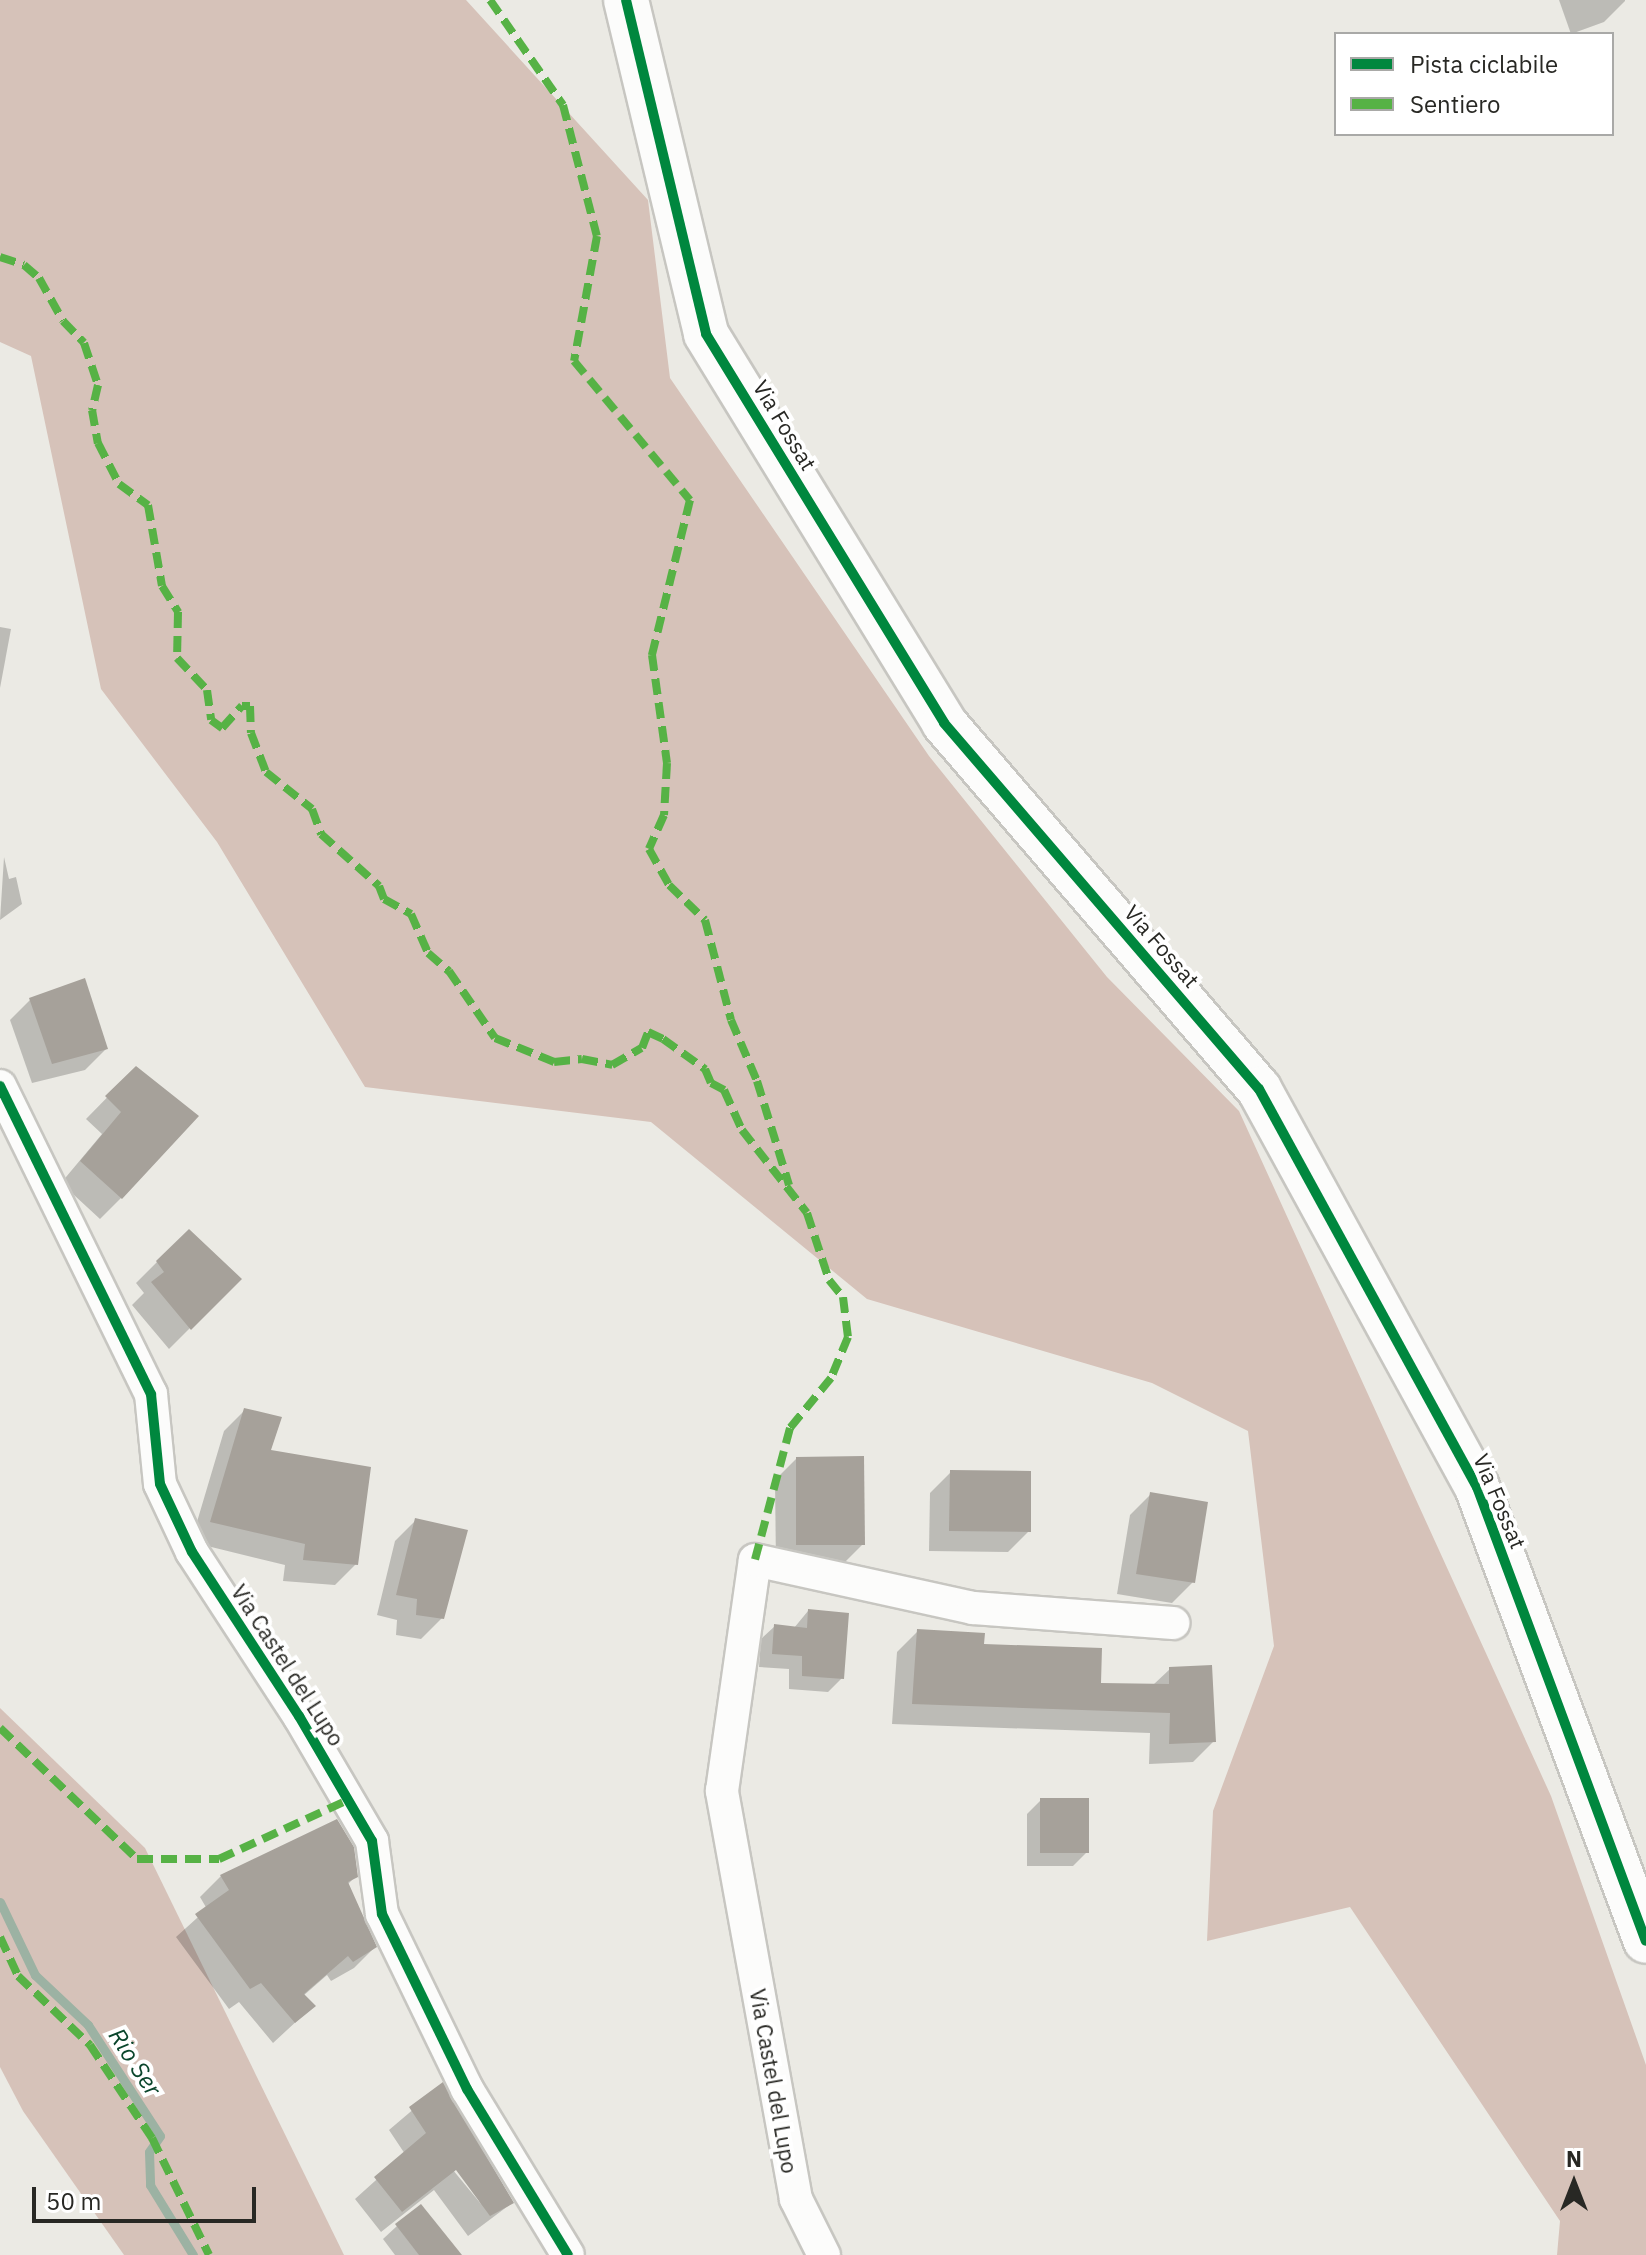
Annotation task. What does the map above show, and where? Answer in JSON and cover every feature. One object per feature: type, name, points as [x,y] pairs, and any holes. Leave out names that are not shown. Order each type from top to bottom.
[{"type":"street","name":"Via Fossat","points":[[626,0],[706,334],[944,723],[1259,1089],[1477,1487],[1646,1941]]},
{"type":"street","name":"Via Castel del Lupo","points":[[0,1086],[151,1394],[160,1484],[192,1552],[299,1716],[372,1841],[382,1914],[467,2089],[568,2255]]},
{"type":"street","name":"Via Castel del Lupo","points":[[824,2255],[796,2199],[722,1791],[755,1560],[973,1608],[1173,1623]]},
{"type":"shaded area","points":[[0,0],[466,0],[648,200],[670,378],[929,756],[1107,977],[1239,1111],[1551,1796],[1646,2065],[1646,2255],[1557,2255],[1560,2221],[1350,1907],[1207,1941],[1213,1811],[1274,1646],[1248,1431],[1152,1383],[867,1299],[651,1122],[365,1087],[217,842],[101,689],[31,356],[0,342]]},
{"type":"shaded area","points":[[0,1708],[145,1848],[344,2255],[124,2255],[23,2111],[0,2067]]},
{"type":"building","points":[[85,978],[108,1049],[52,1064],[29,998]]},
{"type":"building","points":[[136,1066],[199,1116],[122,1199],[80,1161],[121,1112],[105,1096]]},
{"type":"building","points":[[189,1229],[242,1279],[191,1330],[151,1282],[164,1272],[156,1261]]},
{"type":"building","points":[[244,1408],[282,1417],[271,1450],[371,1467],[358,1565],[303,1560],[305,1544],[210,1522]]},
{"type":"building","points":[[864,1456],[865,1545],[796,1545],[796,1457]]},
{"type":"building","points":[[950,1470],[1031,1471],[1031,1532],[949,1531]]},
{"type":"building","points":[[1150,1492],[1208,1502],[1195,1583],[1136,1574]]},
{"type":"building","points":[[415,1518],[468,1530],[444,1619],[416,1615],[417,1599],[396,1595]]},
{"type":"building","points":[[808,1609],[849,1613],[844,1679],[802,1676],[802,1656],[772,1654],[774,1624],[807,1628]]},
{"type":"building","points":[[917,1629],[985,1633],[984,1644],[1102,1648],[1101,1683],[1169,1684],[1169,1667],[1212,1665],[1216,1742],[1169,1744],[1170,1713],[912,1704]]},
{"type":"building","points":[[1040,1798],[1089,1798],[1089,1853],[1040,1853]]},
{"type":"building","points":[[337,1819],[354,1847],[358,1877],[348,1882],[377,1947],[353,1962],[348,1956],[304,1994],[316,2006],[295,2023],[261,1983],[250,1989],[195,1914],[229,1890],[220,1875]]},
{"type":"building","points":[[443,2082],[514,2203],[490,2216],[456,2170],[402,2212],[374,2177],[426,2133],[409,2107]]},
{"type":"building","points":[[421,2204],[462,2255],[419,2255],[395,2224]]},
{"type":"waterway","name":"Rio Ser","points":[[0,1902],[35,1975],[88,2025],[160,2136],[149,2152],[150,2185],[193,2255]]},
{"type":"marked path","points":[[490,0],[563,105],[597,236],[574,361],[690,500],[652,655],[667,763],[664,815],[649,849],[669,885],[705,920],[731,1020],[757,1081],[789,1185]]},
{"type":"marked path","points":[[0,257],[24,265],[39,278],[63,321],[84,343],[98,385],[92,410],[98,443],[119,484],[148,505],[162,586],[178,612],[177,658],[207,690],[211,720],[222,728],[242,706],[250,706],[251,733],[266,772],[312,809],[321,834],[379,886],[384,899],[411,914],[428,953],[449,971],[495,1038],[554,1062],[582,1059],[612,1065],[642,1048],[648,1032],[663,1039],[705,1069],[711,1083],[724,1090],[742,1130],[807,1213],[829,1280],[843,1297],[848,1337],[831,1378],[790,1428],[755,1560]]},
{"type":"marked path","points":[[0,1728],[137,1859],[219,1859],[348,1800]]},
{"type":"marked path","points":[[0,1937],[18,1976],[90,2045],[152,2138],[209,2255]]},
{"type":"cycle path","points":[[626,0],[706,334],[944,723],[1259,1089],[1477,1487],[1646,1941]]},
{"type":"cycle path","points":[[0,1086],[151,1394],[160,1484],[192,1552],[299,1716],[372,1841],[382,1914],[467,2089],[568,2255]]}]
